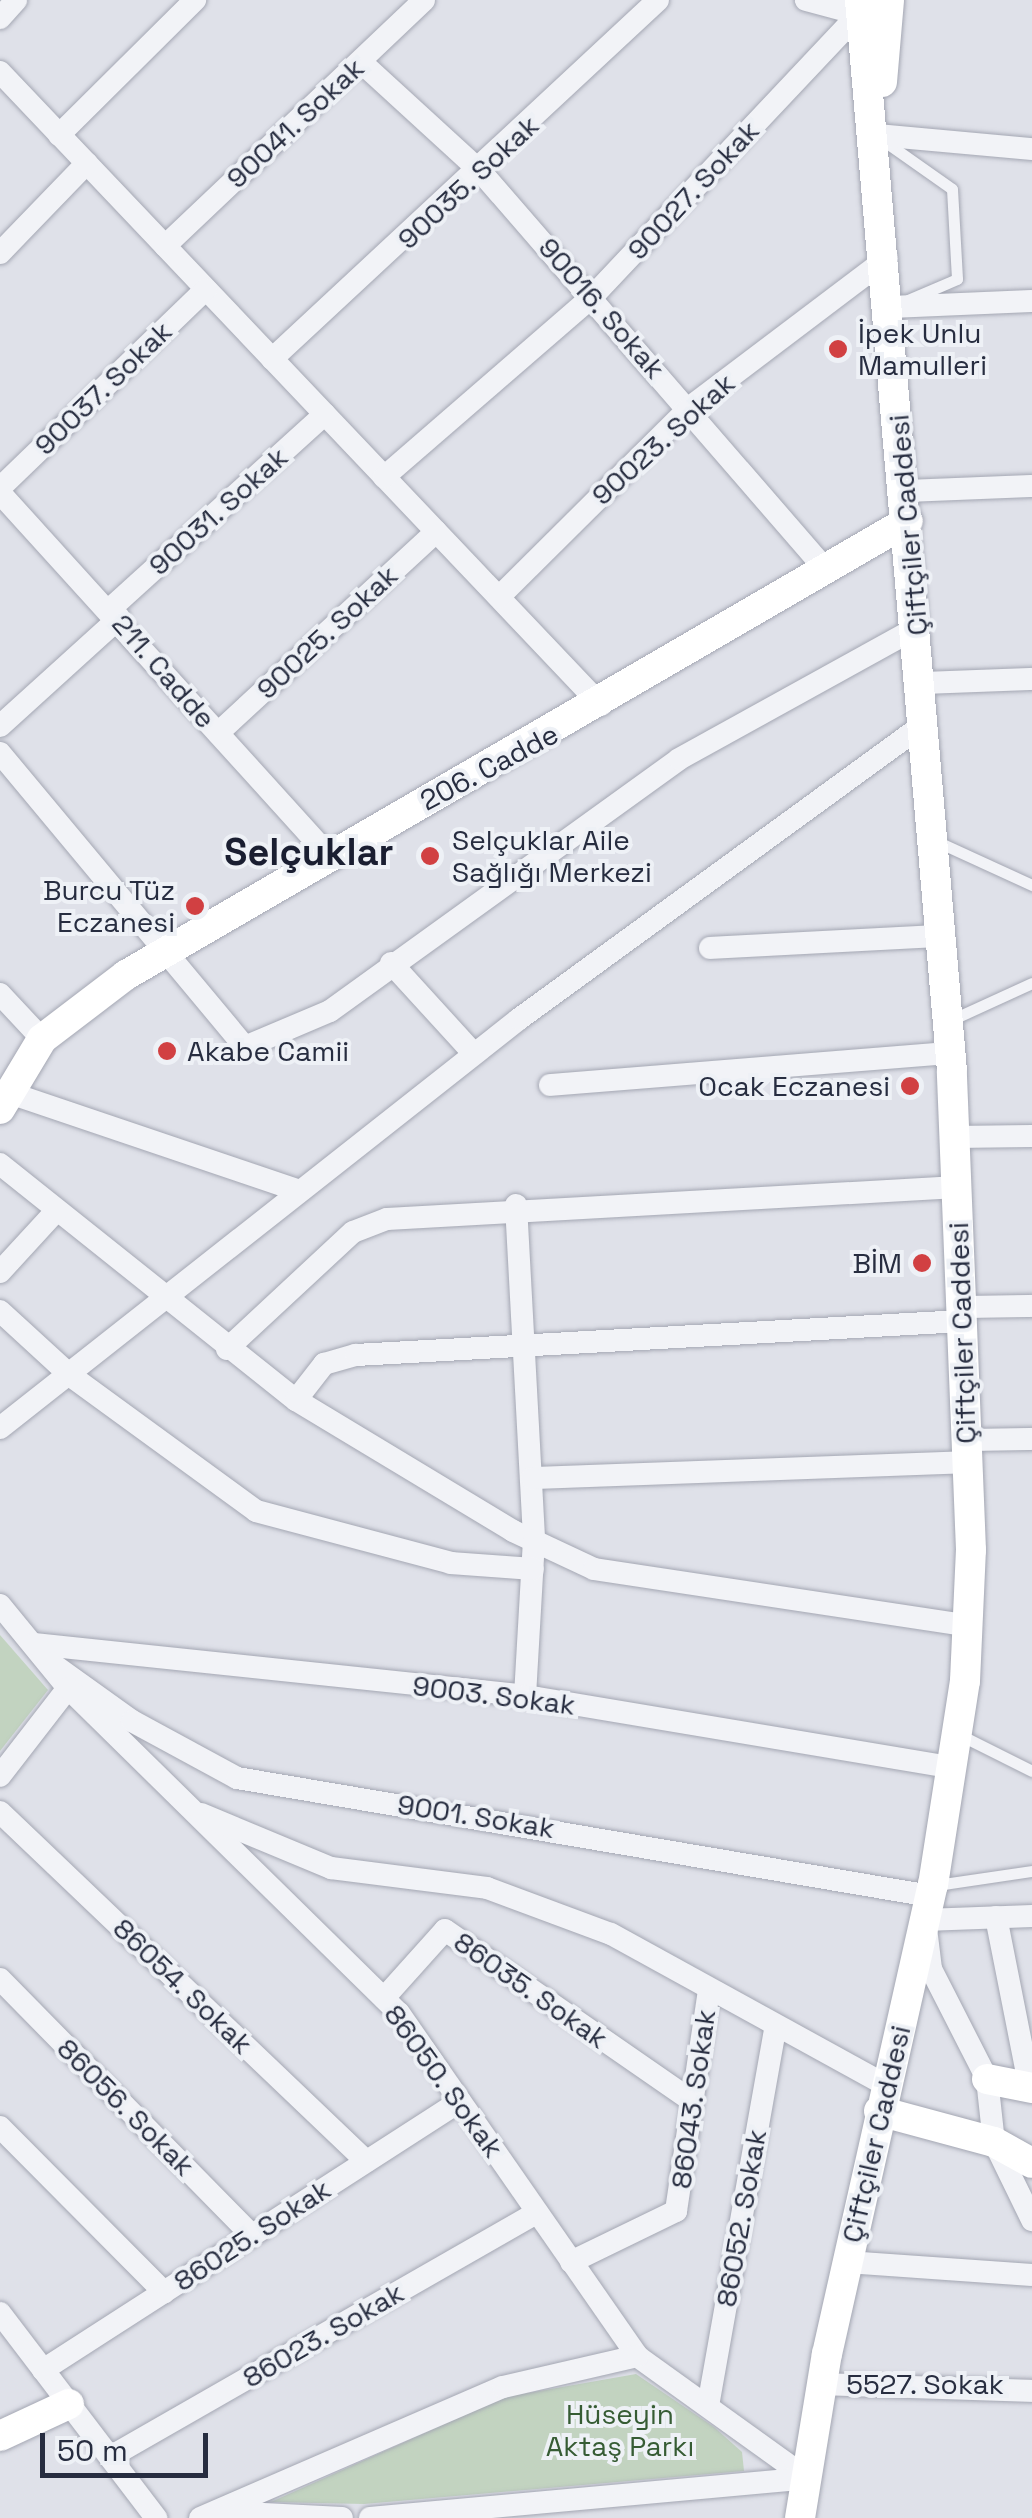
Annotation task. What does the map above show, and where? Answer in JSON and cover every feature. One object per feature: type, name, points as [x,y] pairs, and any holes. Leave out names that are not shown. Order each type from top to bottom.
[{"type":"street","points":[[0,18],[16,0]]},
{"type":"street","points":[[60,134],[195,0]]},
{"type":"street","name":"90041. Sokak","points":[[165,246],[424,0]]},
{"type":"street","name":"90035. Sokak","points":[[272,358],[482,173],[658,0]]},
{"type":"street","points":[[806,0],[860,7]]},
{"type":"street","name":"Çiftçiler Caddesi","points":[[877,135],[889,0]]},
{"type":"street","name":"Çiftçiler Caddesi","points":[[800,2518],[822,2384],[929,1900],[956,1733],[966,1625],[967,1451],[948,1021],[877,135],[860,7]]},
{"type":"street","name":"90027. Sokak","points":[[384,477],[593,296],[860,7]]},
{"type":"street","name":"90016. Sokak","points":[[360,62],[482,173],[593,296],[826,570]]},
{"type":"street","points":[[0,72],[601,705]]},
{"type":"street","points":[[877,135],[1032,149]]},
{"type":"street","points":[[0,252],[87,163]]},
{"type":"street","name":"90023. Sokak","points":[[498,597],[689,408],[886,258]]},
{"type":"street","name":"90037. Sokak","points":[[0,490],[206,289]]},
{"type":"street","points":[[890,307],[1032,300]]},
{"type":"street","name":"90031. Sokak","points":[[0,726],[325,414]]},
{"type":"street","points":[[906,506],[1032,486]]},
{"type":"street","name":"211. Cadde","points":[[0,490],[326,853]]},
{"type":"street","name":"206. Cadde","points":[[5,1101],[42,1039],[170,952],[326,853],[601,705],[826,570],[906,506]]},
{"type":"street","name":"90025. Sokak","points":[[218,733],[436,532]]},
{"type":"street","points":[[0,752],[245,1047],[330,1010],[679,759],[916,628]]},
{"type":"street","points":[[921,683],[1032,678]]},
{"type":"street","points":[[0,1428],[71,1376],[164,1297],[474,1054],[924,724]]},
{"type":"street","points":[[710,948],[941,936]]},
{"type":"street","points":[[391,963],[474,1054]]},
{"type":"street","points":[[0,994],[42,1039]]},
{"type":"street","points":[[550,1084],[950,1052]]},
{"type":"street","points":[[5,1101],[299,1191]]},
{"type":"street","points":[[954,1137],[1032,1136]]},
{"type":"street","points":[[0,1164],[227,1349],[296,1400],[534,1540],[594,1569],[966,1625]]},
{"type":"street","points":[[227,1349],[354,1232],[387,1219],[516,1205],[956,1187]]},
{"type":"street","points":[[516,1205],[534,1540],[525,1696]]},
{"type":"street","points":[[0,1272],[57,1210]]},
{"type":"street","points":[[296,1400],[324,1364],[356,1355],[1032,1306]]},
{"type":"street","points":[[0,1311],[71,1376],[256,1512],[451,1564],[533,1569]]},
{"type":"street","points":[[532,1478],[967,1451],[1032,1439]]},
{"type":"street","points":[[0,1605],[52,1662]]},
{"type":"street","name":"9003. Sokak","points":[[34,1644],[525,1696],[951,1767]]},
{"type":"street","name":"86050. Sokak","points":[[52,1662],[68,1688],[184,1806],[384,1998],[637,2356],[806,2478]]},
{"type":"street","name":"9001. Sokak","points":[[52,1662],[132,1721],[237,1778],[929,1900],[996,1917],[1032,1916]]},
{"type":"street","points":[[0,1776],[68,1688]]},
{"type":"street","points":[[184,1806],[331,1868],[487,1888],[610,1934],[883,2098],[994,2142],[1032,2164]]},
{"type":"street","name":"86054. Sokak","points":[[0,1812],[366,2161]]},
{"type":"street","points":[[929,1900],[931,1969],[987,2080],[994,2142],[1032,2220]]},
{"type":"street","points":[[987,2080],[1031,2088],[996,1917]]},
{"type":"street","name":"86035. Sokak","points":[[384,1998],[444,1930],[692,2102]]},
{"type":"street","name":"86056. Sokak","points":[[0,1979],[252,2235]]},
{"type":"street","name":"86043. Sokak","points":[[572,2262],[676,2211],[710,1991]]},
{"type":"street","name":"86052. Sokak","points":[[708,2406],[774,2030]]},
{"type":"street","name":"86025. Sokak","points":[[43,2370],[460,2101]]},
{"type":"street","points":[[0,2127],[164,2292]]},
{"type":"street","name":"86023. Sokak","points":[[110,2457],[537,2212]]},
{"type":"street","points":[[848,2262],[1032,2276]]},
{"type":"street","points":[[0,2313],[153,2517]]},
{"type":"street","points":[[210,2515],[503,2388],[637,2356]]},
{"type":"street","name":"5527. Sokak","points":[[822,2384],[1030,2388]]},
{"type":"street","points":[[0,2436],[69,2404]]},
{"type":"street","points":[[370,2518],[509,2511],[806,2478]]},
{"type":"street","points":[[210,2515],[342,2518]]},
{"type":"lane","points":[[877,135],[952,189],[957,280],[890,307]]},
{"type":"lane","points":[[933,839],[1032,885]]},
{"type":"lane","points":[[948,1021],[1032,983]]},
{"type":"lane","points":[[956,1733],[1032,1771]]},
{"type":"lane","points":[[929,1900],[1032,1871]]},
{"type":"green space","points":[[0,1635],[48,1690],[0,1751]]},
{"type":"green space","name":"Hüseyin Aktaş Parkı","points":[[636,2374],[714,2427],[742,2452],[744,2471],[364,2504],[271,2502],[505,2397]]},
{"type":"place","name":"İpek Unlu Mamulleri","points":[[838,349]]},
{"type":"place","name":"Selçuklar Aile Sağlığı Merkezi","points":[[430,856]]},
{"type":"place","name":"Burcu Tüz Eczanesi","points":[[195,906]]},
{"type":"place","name":"Akabe Camii","points":[[167,1051]]},
{"type":"place","name":"Ocak Eczanesi","points":[[910,1086]]},
{"type":"place","name":"BİM","points":[[922,1263]]},
{"type":"district","name":"Selçuklar","points":[[309,853]]}]
